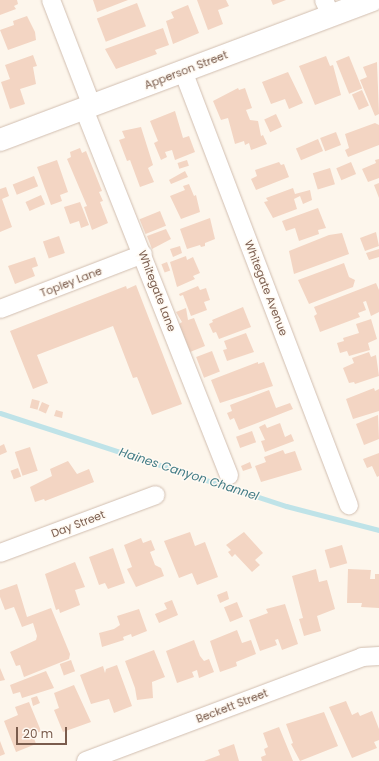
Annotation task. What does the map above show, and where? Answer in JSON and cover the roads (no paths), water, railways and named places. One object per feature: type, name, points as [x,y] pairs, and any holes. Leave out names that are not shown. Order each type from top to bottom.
[{"type":"street","points":[[51,0],[88,107]]},
{"type":"street","points":[[374,0],[379,11]]},
{"type":"street","name":"Apperson Street","points":[[0,140],[183,71],[328,8],[374,0]]},
{"type":"street","name":"Whitegate Avenue","points":[[183,71],[349,506]]},
{"type":"street","name":"Whitegate Lane","points":[[88,107],[143,254],[229,475]]},
{"type":"street","name":"Topley Lane","points":[[0,309],[143,254]]},
{"type":"street","name":"Day Street","points":[[0,554],[156,495]]},
{"type":"street","name":"Beckett Street","points":[[86,761],[362,657],[379,656]]},
{"type":"waterway","name":"Haines Canyon Channel","points":[[0,413],[286,506],[379,530]]}]
